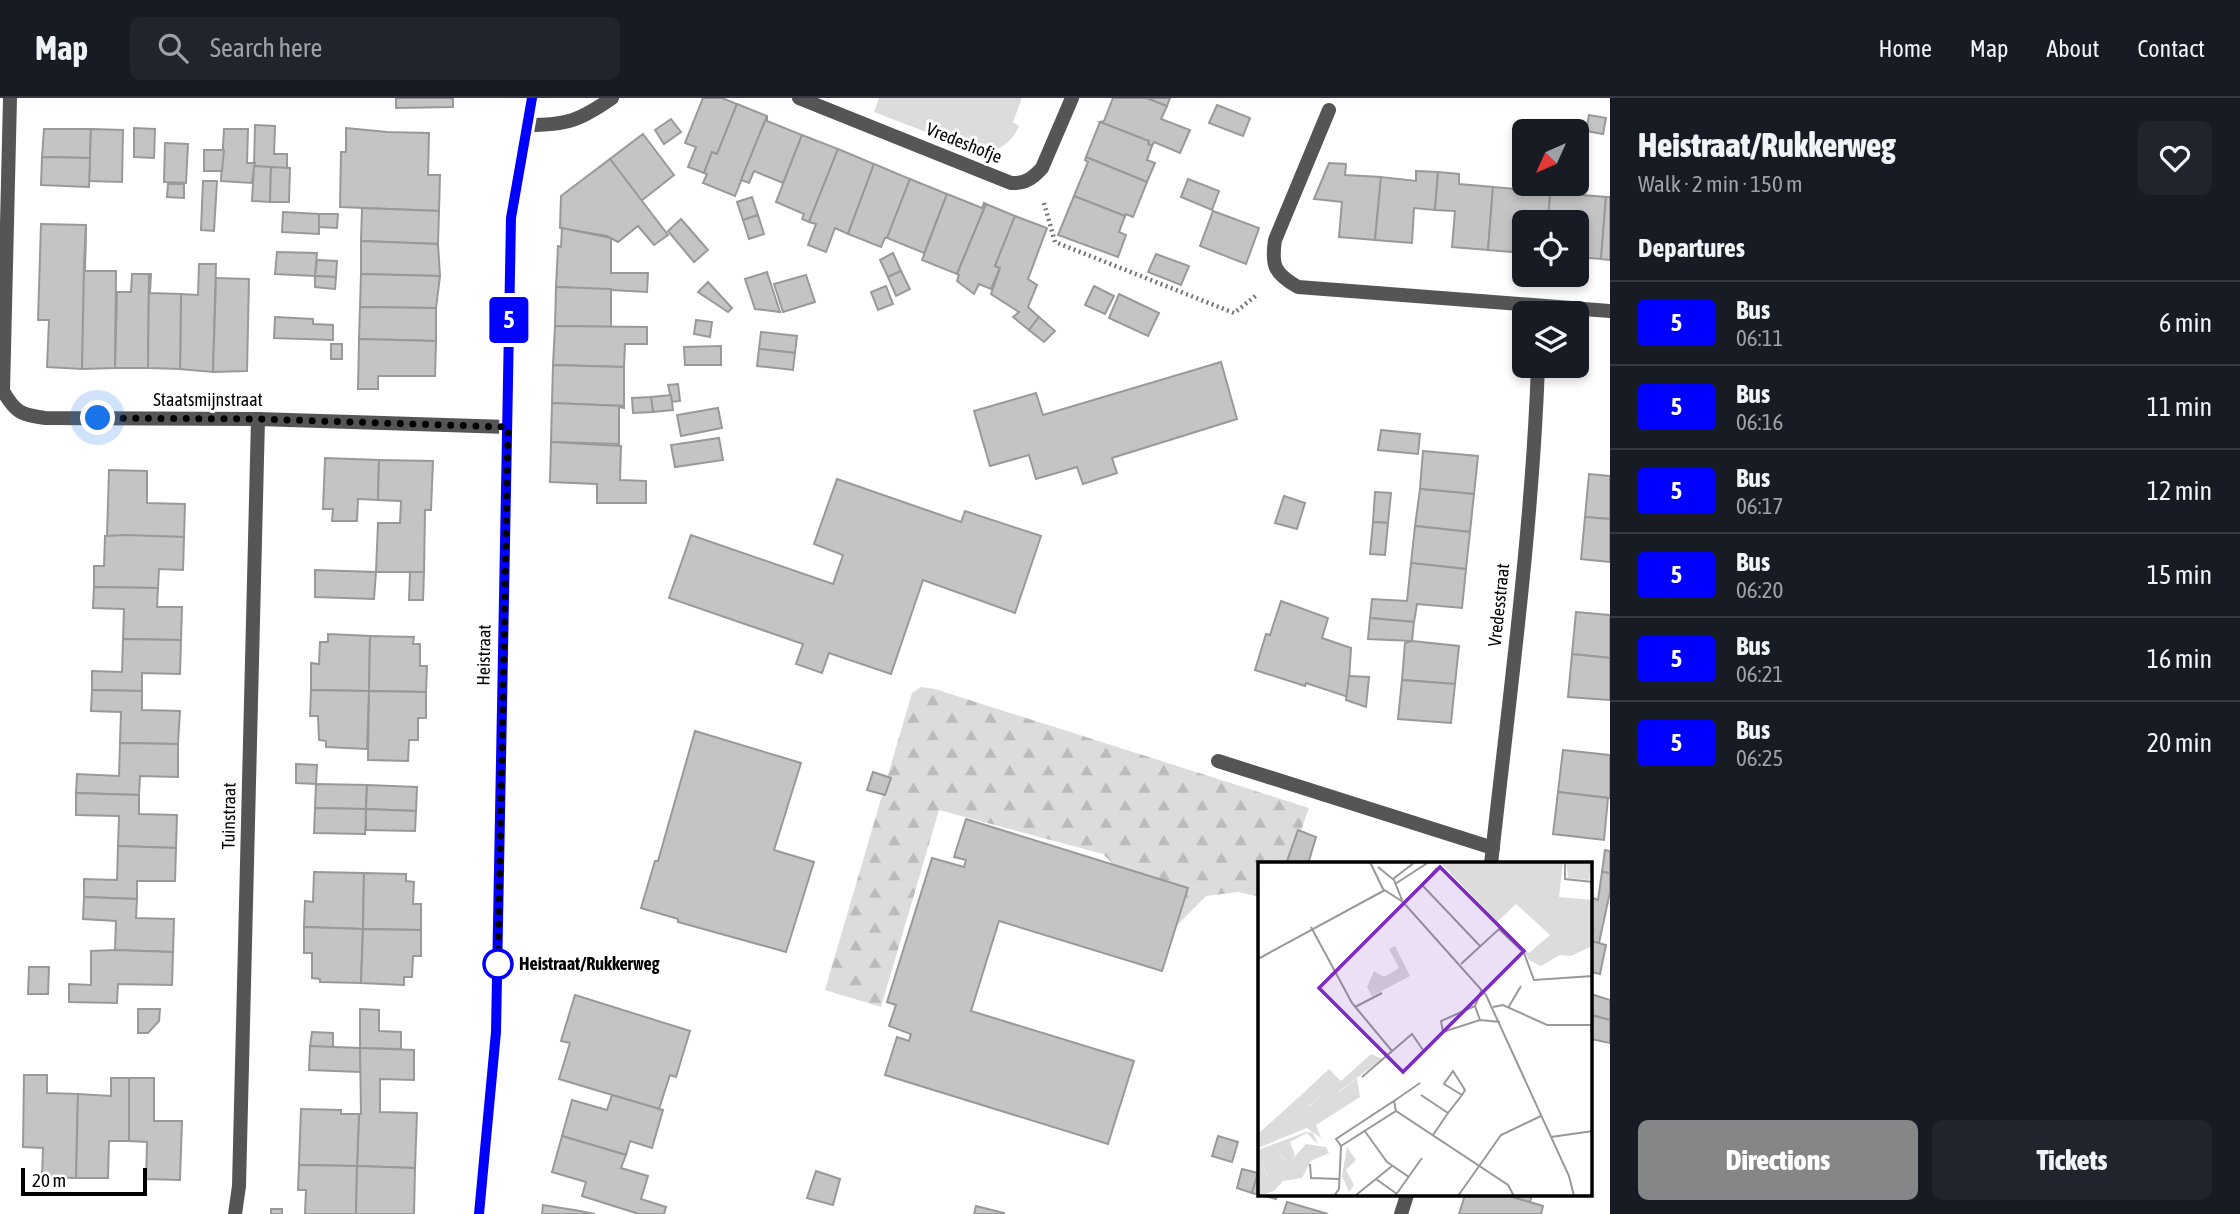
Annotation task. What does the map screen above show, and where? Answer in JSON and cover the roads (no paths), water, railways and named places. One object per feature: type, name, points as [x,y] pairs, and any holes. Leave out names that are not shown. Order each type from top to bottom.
[{"type":"street","name":"Staatsmijnstraat","points":[[10,98],[3,391],[12,406],[27,415],[45,418],[258,419],[508,427]]},
{"type":"street","name":"Heistraat","points":[[480,1214],[496,1032],[511,218],[532,98]]},
{"type":"street","points":[[527,125],[559,125],[577,120],[612,98]]},
{"type":"street","name":"Vredeshofje","points":[[799,98],[1011,183],[1020,183],[1042,168],[1072,98]]},
{"type":"street","points":[[1329,110],[1275,240],[1273,257],[1281,276],[1298,287],[1512,306]]},
{"type":"street","points":[[1589,311],[1610,312]]},
{"type":"street","name":"Vredesstraat","points":[[1491,862],[1501,789],[1534,453],[1537,378]]},
{"type":"street","name":"Tuinstraat","points":[[235,1214],[240,1158],[258,419]]},
{"type":"street","points":[[1218,761],[1493,848]]},
{"type":"street","points":[[1401,1214],[1407,1196]]},
{"type":"place","name":"Heistraat/Rukkerweg","points":[[498,964]]}]
